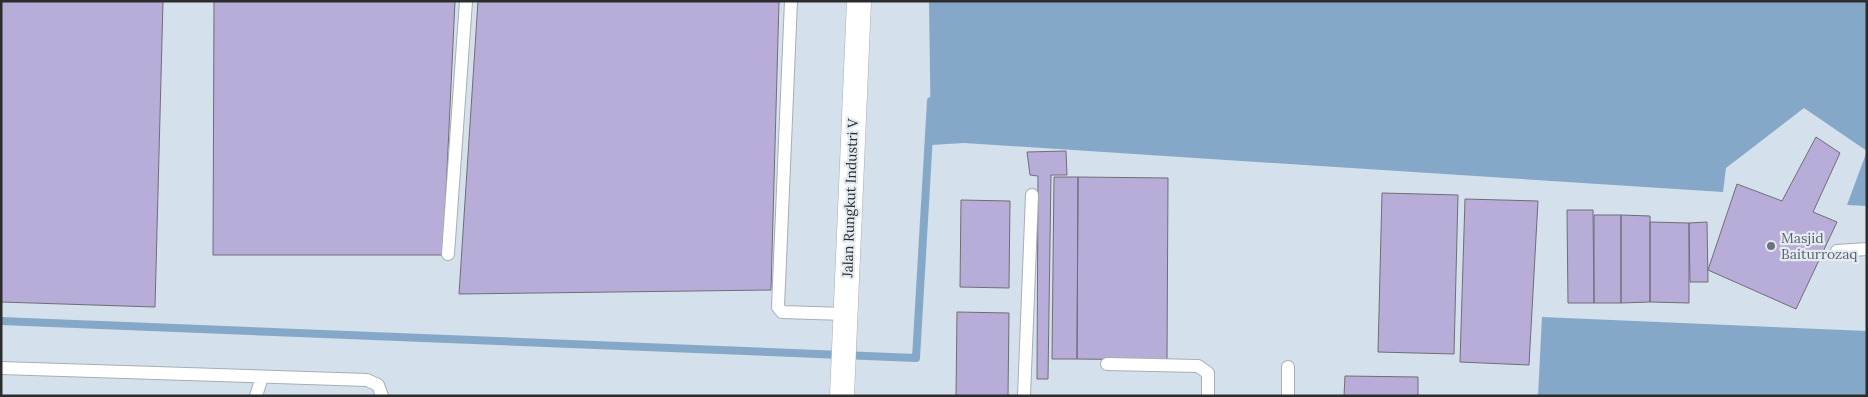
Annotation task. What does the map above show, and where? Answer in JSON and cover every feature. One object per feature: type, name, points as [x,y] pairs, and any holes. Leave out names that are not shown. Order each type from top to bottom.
[{"type":"street","name":"Jalan Rungkut Industri V","points":[[842,386],[859,1]]},
{"type":"lane","points":[[448,254],[466,1]]},
{"type":"lane","points":[[790,1],[778,307],[782,312],[845,325]]},
{"type":"lane","points":[[1024,396],[1032,195]]},
{"type":"lane","points":[[1837,251],[1867,248]]},
{"type":"lane","points":[[1107,364],[1198,366],[1208,374],[1208,396]]},
{"type":"lane","points":[[1288,367],[1288,396]]},
{"type":"lane","points":[[1,368],[367,380],[378,385],[382,396]]},
{"type":"lane","points":[[256,396],[262,377]]},
{"type":"shaded area","points":[[1,1],[1867,1],[1867,396],[1,396]]},
{"type":"water","points":[[929,1],[1867,1],[1867,151],[1804,108],[1726,168],[1723,192],[964,143],[931,145]]},
{"type":"water","points":[[1867,151],[1867,206],[1847,205]]},
{"type":"water","points":[[1542,317],[1867,331],[1867,396],[1538,396]]},
{"type":"building","points":[[1,1],[163,1],[155,307],[1,302]]},
{"type":"building","points":[[214,1],[455,1],[443,255],[213,255]]},
{"type":"building","points":[[478,1],[779,1],[771,290],[459,294]]},
{"type":"building","name":"Masjid Baiturrozaq","points":[[1816,137],[1840,153],[1813,212],[1837,222],[1796,309],[1708,270],[1737,184],[1782,201]]},
{"type":"building","points":[[1066,151],[1067,175],[1051,175],[1048,379],[1037,379],[1038,176],[1030,175],[1027,152]]},
{"type":"building","points":[[1054,177],[1078,177],[1077,359],[1052,359]]},
{"type":"building","points":[[1078,177],[1168,178],[1167,360],[1077,359]]},
{"type":"building","points":[[1382,193],[1458,195],[1454,354],[1378,352]]},
{"type":"building","points":[[1465,199],[1538,201],[1529,365],[1460,362]]},
{"type":"building","points":[[961,200],[1010,201],[1009,288],[960,287]]},
{"type":"building","points":[[1567,210],[1593,210],[1594,303],[1568,303]]},
{"type":"building","points":[[1594,215],[1621,215],[1621,303],[1594,303]]},
{"type":"building","points":[[1621,215],[1650,216],[1650,302],[1621,303]]},
{"type":"building","points":[[1650,222],[1689,223],[1689,303],[1650,302]]},
{"type":"building","points":[[1707,222],[1708,282],[1690,282],[1689,223]]},
{"type":"building","points":[[957,312],[1009,313],[1008,396],[956,396]]},
{"type":"building","points":[[1345,376],[1418,377],[1418,396],[1344,396]]},
{"type":"waterway","points":[[1,321],[916,358],[931,101]]},
{"type":"place","name":"Masjid Baiturrozaq","points":[[1771,246]]}]
